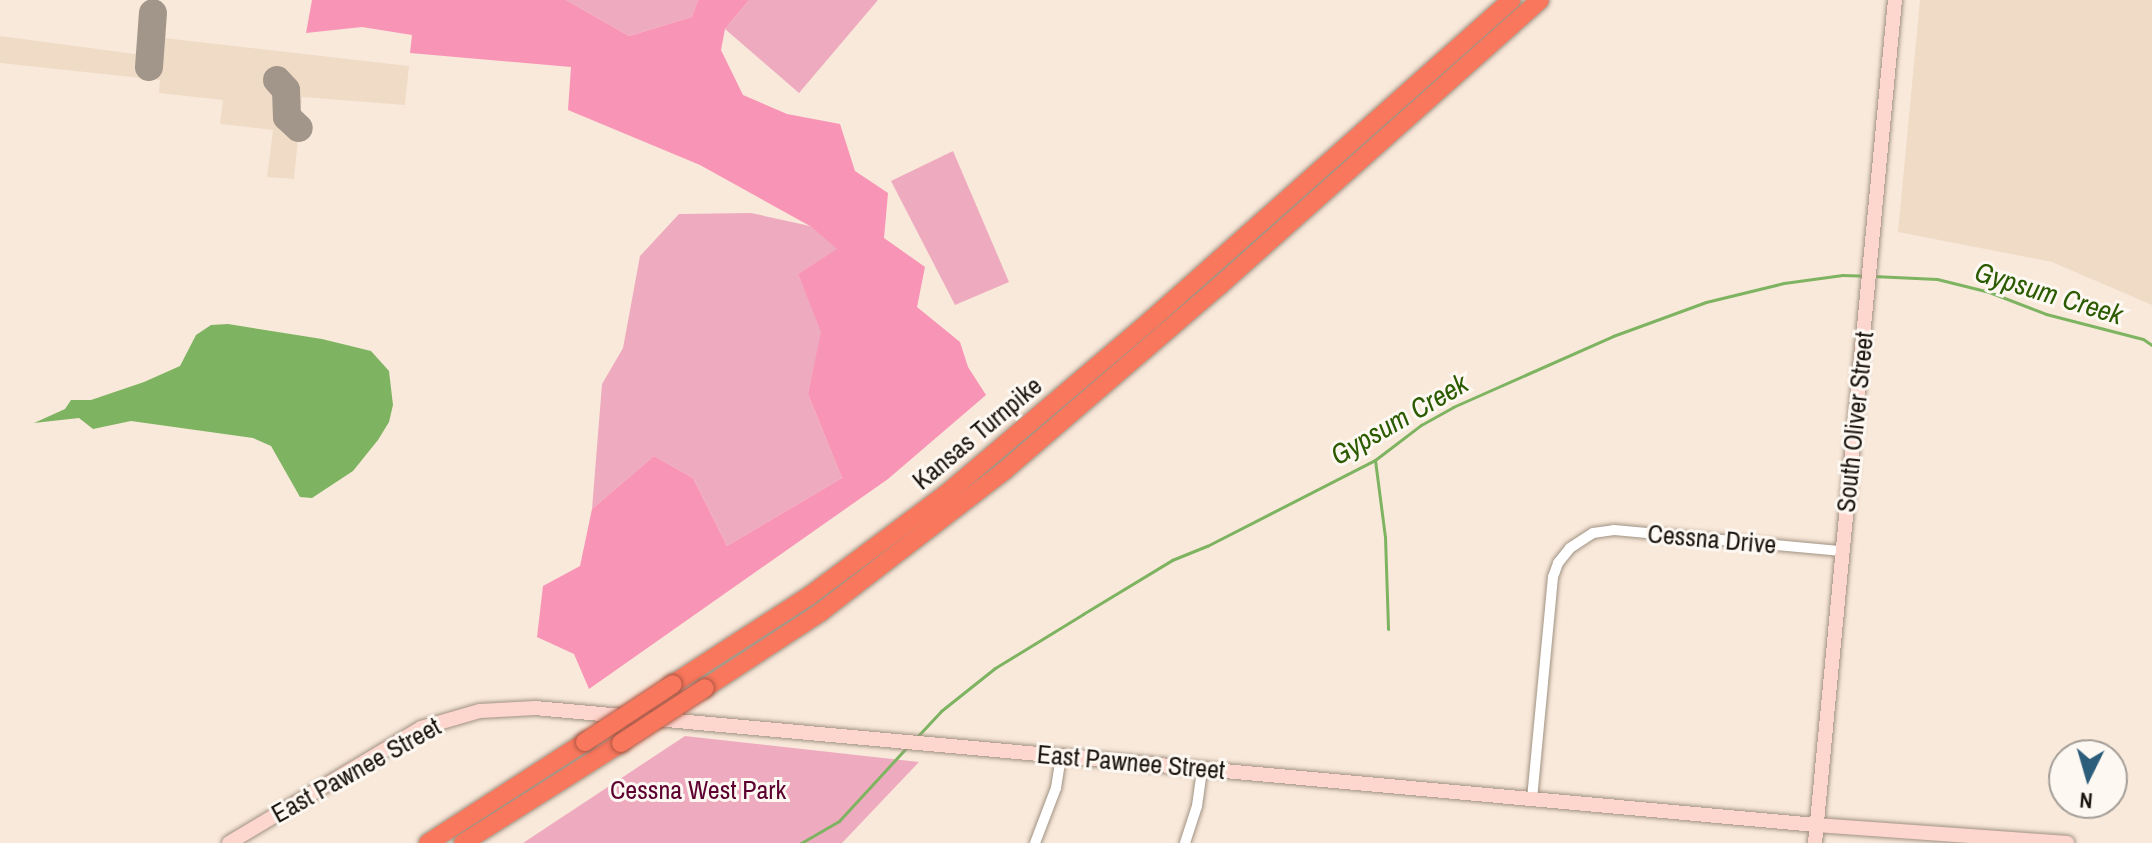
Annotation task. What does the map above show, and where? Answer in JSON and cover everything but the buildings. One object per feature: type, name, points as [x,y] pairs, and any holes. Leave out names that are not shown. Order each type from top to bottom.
[{"type":"highway","name":"Kansas Turnpike","points":[[428,843],[809,596],[946,494],[1151,320],[1512,0]]},
{"type":"highway","name":"Kansas Turnpike","points":[[463,843],[821,612],[1004,471],[1218,287],[1540,0]]},
{"type":"main road","name":"South Oliver Street","points":[[1815,843],[1895,0]]},
{"type":"main road","name":"East Pawnee Street","points":[[229,843],[421,728],[480,711],[578,711],[1981,840],[2067,843]]},
{"type":"street","name":"Cessna Drive","points":[[1532,799],[1553,577],[1558,563],[1584,539],[1593,533],[1614,530],[1842,551]]},
{"type":"street","points":[[1035,843],[1056,788],[1061,755]]},
{"type":"street","points":[[1185,843],[1197,806],[1202,769]]},
{"type":"shaded area","points":[[312,0],[566,0],[629,36],[692,17],[698,0],[749,0],[725,29],[721,50],[743,95],[787,114],[840,124],[855,171],[888,193],[884,238],[925,267],[917,307],[960,342],[968,367],[986,395],[888,479],[589,689],[574,654],[537,637],[543,586],[580,566],[592,509],[654,456],[693,478],[727,546],[842,478],[808,394],[821,332],[798,274],[837,249],[810,226],[700,165],[568,110],[571,67],[410,53],[412,35],[362,27],[306,33]]},
{"type":"shaded area","points":[[1920,0],[2152,0],[2152,305],[2052,262],[1898,232]]},
{"type":"shaded area","points":[[156,6],[163,14],[164,38],[409,66],[405,105],[302,97],[294,179],[267,177],[273,130],[220,124],[223,100],[159,93],[160,80],[0,63],[0,36],[135,54],[140,48],[143,11]]},
{"type":"shaded area","points":[[228,324],[322,339],[371,351],[389,371],[393,405],[389,422],[353,471],[312,498],[300,497],[271,446],[253,438],[131,421],[93,429],[79,418],[34,423],[65,409],[71,400],[91,400],[180,366],[196,335],[211,325]]},
{"type":"green space","points":[[566,0],[698,0],[692,17],[629,36]]},
{"type":"green space","points":[[749,0],[878,0],[799,93],[725,29]]},
{"type":"green space","points":[[953,151],[1009,282],[955,305],[891,181]]},
{"type":"green space","points":[[751,213],[810,226],[838,249],[798,274],[822,332],[808,394],[842,478],[727,546],[693,478],[654,456],[592,509],[602,384],[623,348],[640,256],[679,214]]},
{"type":"green space","name":"Cessna West Park","points":[[685,736],[919,762],[842,843],[523,843]]},
{"type":"waterway","name":"Gypsum Creek","points":[[915,739],[941,711],[995,668],[1172,560],[1207,546],[1375,460],[1421,425],[1453,407],[1613,336],[1706,302],[1784,283],[1842,275],[1866,276]]},
{"type":"waterway","name":"Gypsum Creek","points":[[1873,276],[1937,279],[1989,292],[2046,314],[2143,339],[2152,345]]},
{"type":"waterway","points":[[1375,460],[1385,537],[1388,629]]},
{"type":"waterway","name":"Gypsum Creek","points":[[801,843],[839,821],[907,747]]},
{"type":"taxiway","points":[[149,67],[153,13]]},
{"type":"taxiway","points":[[277,80],[286,90],[287,117],[299,128]]}]
